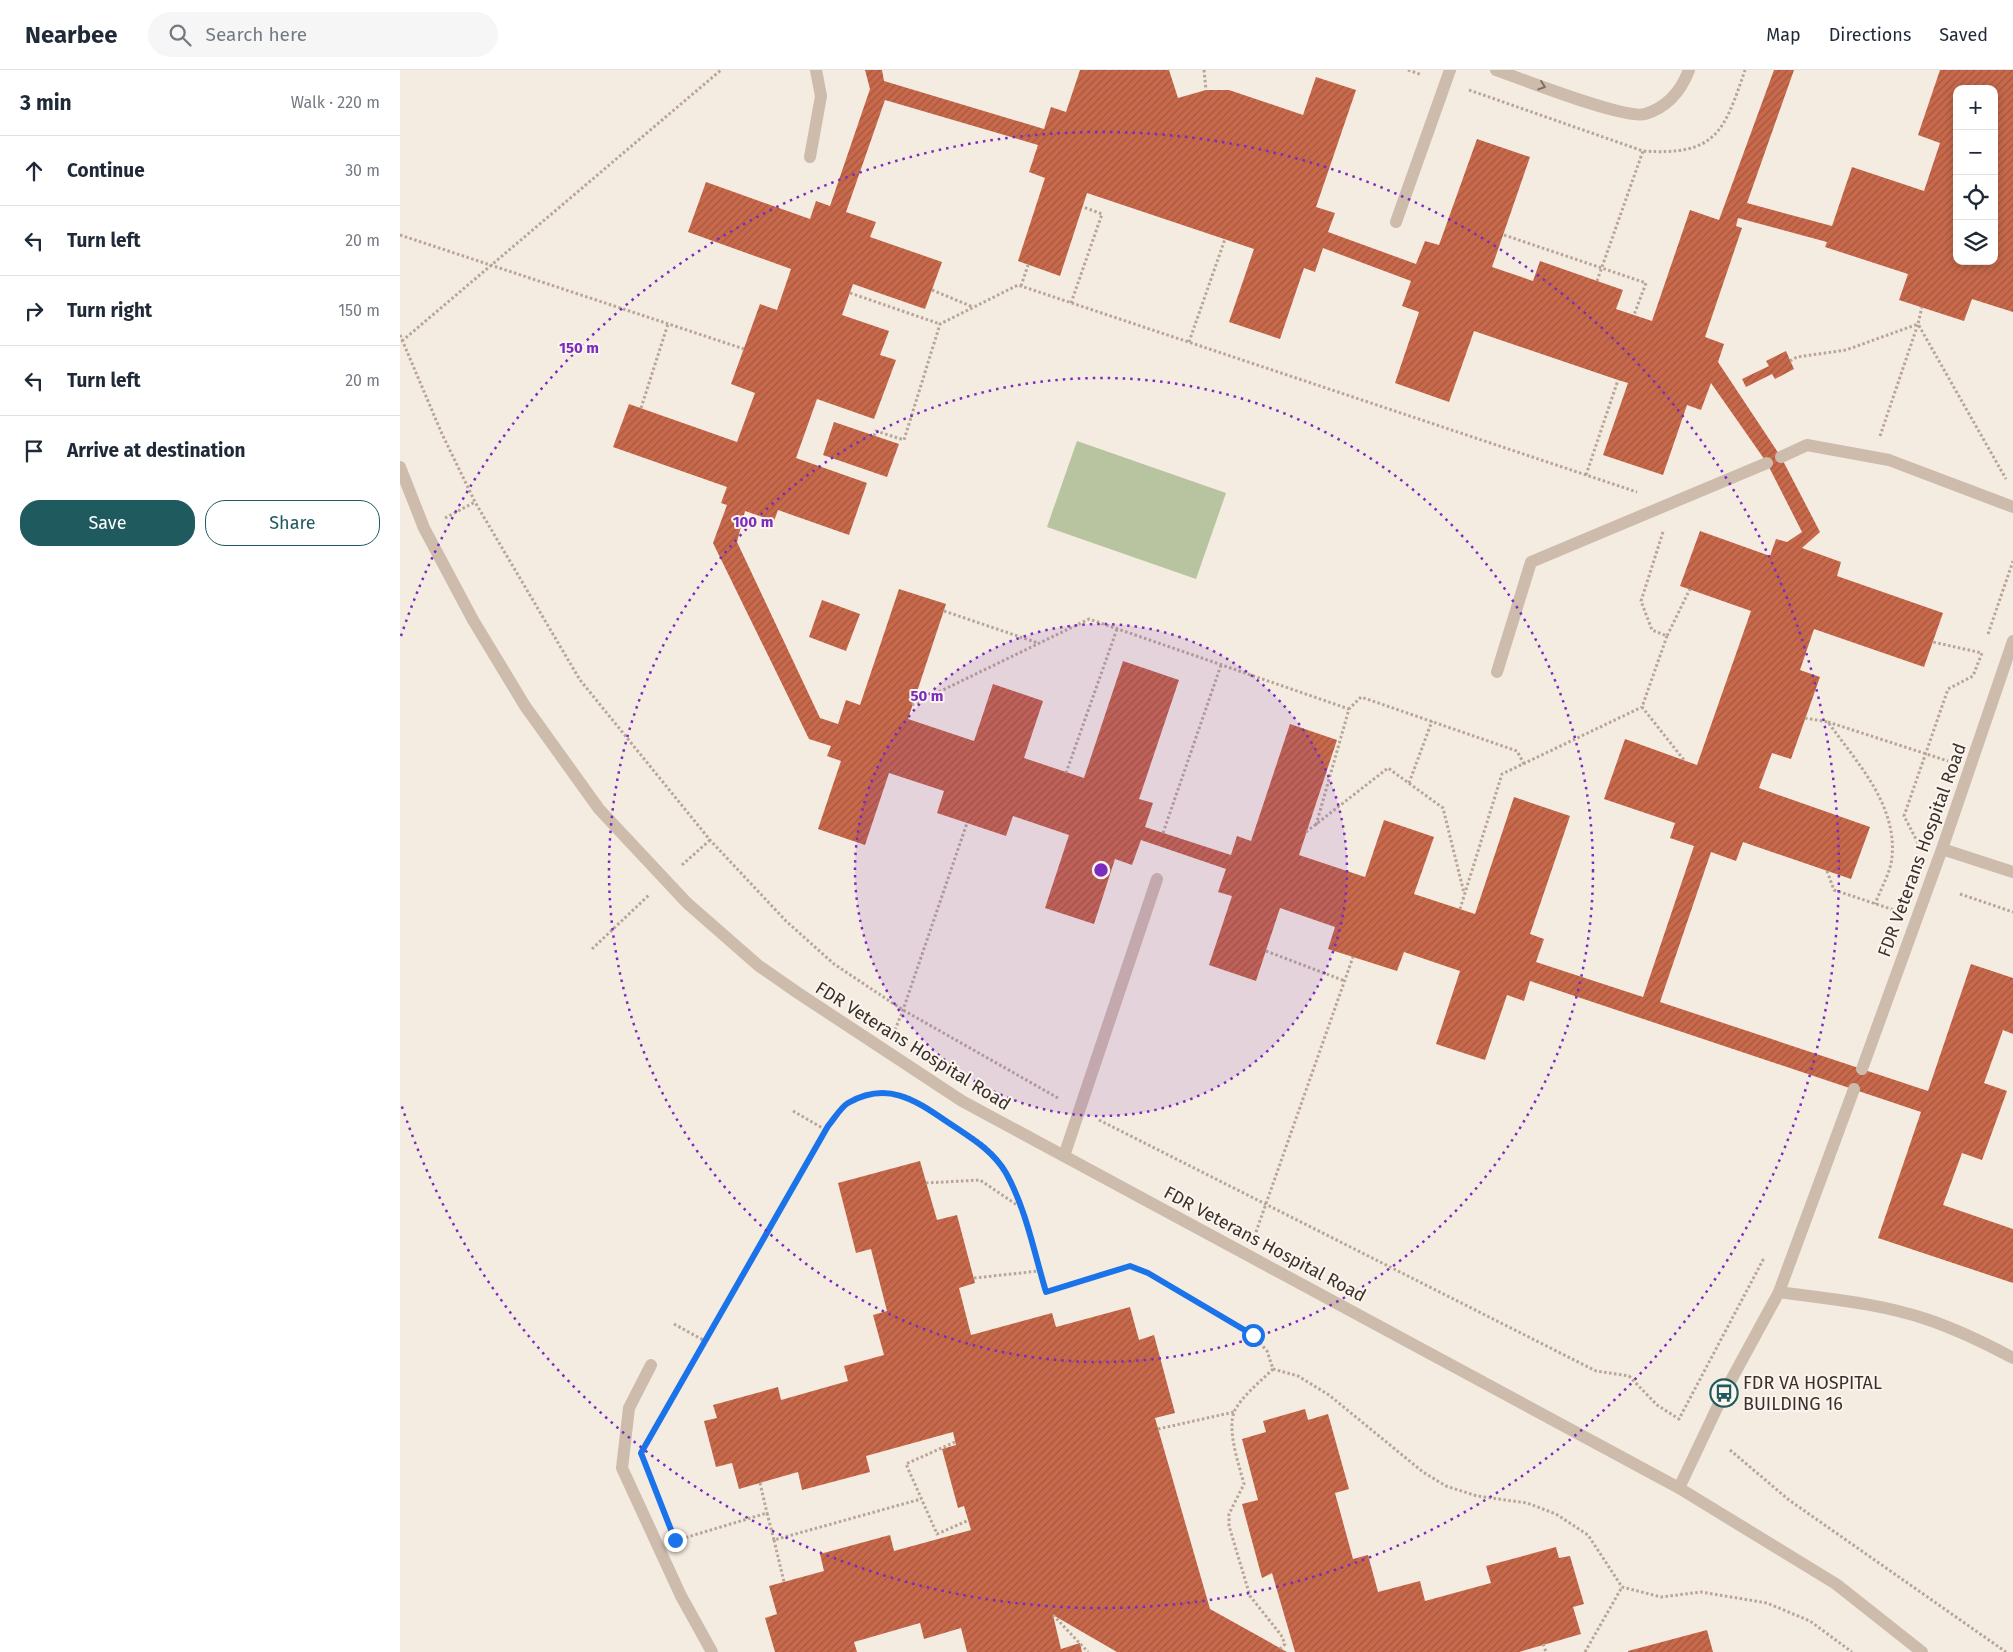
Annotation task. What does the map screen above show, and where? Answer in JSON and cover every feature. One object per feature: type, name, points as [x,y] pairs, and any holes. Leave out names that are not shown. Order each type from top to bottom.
[{"type":"street","points":[[810,157],[821,96],[816,70]]},
{"type":"street","points":[[1396,222],[1450,70]]},
{"type":"street","points":[[1496,70],[1616,111],[1644,115],[1667,104],[1683,86],[1689,70]]},
{"type":"street","points":[[1781,456],[1807,445],[1889,460],[2013,507]]},
{"type":"street","points":[[1497,672],[1531,562],[1767,463]]},
{"type":"street","name":"FDR Veterans Hospital Road","points":[[400,467],[429,537],[473,620],[525,706],[599,809],[687,903],[759,966],[962,1101],[1678,1488],[1836,1584],[1922,1652]]},
{"type":"street","name":"FDR Veterans Hospital Road","points":[[1862,1069],[2009,665],[2013,642]]},
{"type":"street","points":[[1942,849],[2013,872]]},
{"type":"street","points":[[1064,1156],[1157,879]]},
{"type":"street","points":[[1678,1488],[1724,1393],[1779,1292],[1854,1089]]},
{"type":"street","points":[[1779,1292],[1864,1304],[1925,1319],[1983,1342],[2013,1358]]},
{"type":"street","points":[[651,1365],[629,1408],[622,1468],[682,1596],[712,1652]]},
{"type":"path","points":[[402,341],[493,266],[721,70]]},
{"type":"path","points":[[1204,70],[1206,90]]},
{"type":"path","points":[[1408,70],[1422,75]]},
{"type":"path","points":[[1597,281],[1644,151]]},
{"type":"path","points":[[1071,303],[1102,214],[1083,207]]},
{"type":"path","points":[[400,234],[744,349]]},
{"type":"path","points":[[1504,235],[1646,283],[1634,315]]},
{"type":"path","points":[[1189,342],[1225,239]]},
{"type":"path","points":[[1021,286],[1028,265]]},
{"type":"path","points":[[874,436],[876,431],[904,440],[940,324],[1018,285],[1671,504],[1641,601],[1652,630],[1667,636]]},
{"type":"path","points":[[932,290],[973,307]]},
{"type":"path","points":[[850,292],[940,324]]},
{"type":"path","points":[[1877,443],[1918,324],[1922,307]]},
{"type":"path","points":[[641,408],[668,324]]},
{"type":"path","points":[[1790,361],[1797,357],[1846,350],[1918,324]]},
{"type":"path","points":[[1918,324],[2008,484]]},
{"type":"path","points":[[400,334],[442,434],[475,502],[580,680],[710,840],[799,934],[834,964],[904,1010],[1062,1100]]},
{"type":"path","points":[[1586,475],[1618,380]]},
{"type":"path","points":[[454,513],[475,502]]},
{"type":"path","points":[[1988,635],[2013,561]]},
{"type":"path","points":[[1460,909],[1502,774],[1642,707],[1667,636],[1690,589]]},
{"type":"path","points":[[944,611],[1039,643]]},
{"type":"path","points":[[912,705],[1089,619],[1349,709]]},
{"type":"path","points":[[1066,773],[1117,629]]},
{"type":"path","points":[[1932,642],[1982,653]]},
{"type":"path","points":[[1915,851],[1918,843],[1904,816],[1948,689],[1973,676],[1985,644]]},
{"type":"path","points":[[1163,833],[1221,665]]},
{"type":"path","points":[[1316,825],[1349,709],[1361,697],[1517,751],[1524,764]]},
{"type":"path","points":[[1642,707],[1684,760]]},
{"type":"path","points":[[1805,718],[1828,722],[1950,762]]},
{"type":"path","points":[[1408,783],[1432,721]]},
{"type":"path","points":[[1828,722],[1879,794],[1891,823],[1892,858],[1875,904]]},
{"type":"path","points":[[1306,832],[1388,768],[1443,808],[1464,894]]},
{"type":"path","points":[[892,1037],[904,1010],[967,823]]},
{"type":"path","points":[[682,865],[710,840]]},
{"type":"path","points":[[1827,871],[1834,890],[1894,910]]},
{"type":"path","points":[[592,949],[654,891]]},
{"type":"path","points":[[1960,894],[2013,912]]},
{"type":"path","points":[[1891,920],[1897,902]]},
{"type":"path","points":[[1266,951],[1345,980]]},
{"type":"path","points":[[1256,1232],[1268,1204],[1353,957]]},
{"type":"path","points":[[646,1445],[826,1130],[847,1104],[868,1096],[886,1093],[912,1098],[920,1104]]},
{"type":"path","points":[[793,1110],[826,1130]]},
{"type":"path","points":[[1092,1116],[1596,1371],[1629,1376],[1657,1405],[1680,1419],[1767,1253]]},
{"type":"path","points":[[944,1120],[985,1147],[1005,1171],[1021,1207],[1046,1292],[1130,1266],[1148,1273],[1253,1335],[1267,1351],[1273,1369]]},
{"type":"path","points":[[926,1183],[980,1180],[1021,1207]]},
{"type":"path","points":[[974,1278],[1039,1271]]},
{"type":"path","points":[[674,1324],[705,1341]]},
{"type":"path","points":[[1273,1369],[1248,1394],[1234,1412],[1234,1447],[1244,1484],[1228,1514],[1229,1526],[1250,1596],[1281,1635],[1285,1644],[1280,1649]]},
{"type":"path","points":[[1273,1369],[1298,1376],[1329,1395],[1423,1472],[1446,1486],[1477,1496],[1527,1503],[1564,1519],[1588,1535],[1622,1587],[1661,1597],[1701,1592],[1766,1603],[1810,1621],[1852,1652]]},
{"type":"path","points":[[1158,1429],[1234,1412]]},
{"type":"path","points":[[955,1442],[906,1464],[937,1534],[969,1520]]},
{"type":"path","points":[[1730,1450],[1789,1500],[2006,1652]]},
{"type":"path","points":[[760,1483],[784,1582]]},
{"type":"path","points":[[774,1540],[921,1499]]},
{"type":"path","points":[[675,1540],[768,1513]]},
{"type":"path","points":[[1585,1652],[1622,1587]]},
{"type":"path","points":[[1054,1615],[1088,1652]]},
{"type":"path","points":[[1543,1644],[1546,1652]]},
{"type":"green space","points":[[1077,441],[1226,493],[1196,579],[1047,527]]},
{"type":"building","points":[[865,70],[882,70],[884,81],[1044,129],[1051,107],[1066,112],[1080,70],[1169,70],[1178,98],[1206,90],[1229,90],[1303,115],[1316,77],[1356,90],[1316,207],[1335,213],[1328,232],[1416,264],[1425,241],[1439,245],[1477,139],[1530,157],[1492,267],[1533,281],[1540,261],[1623,290],[1616,309],[1652,321],[1690,210],[1719,220],[1774,70],[1794,70],[1747,203],[1832,226],[1852,167],[1924,191],[1940,143],[1918,135],[1940,70],[2013,70],[2013,312],[1972,299],[1964,321],[1899,300],[1908,274],[1825,247],[1827,242],[1738,218],[1736,226],[1742,228],[1705,337],[1724,344],[1718,362],[1781,457],[1820,532],[1802,548],[1841,562],[1837,576],[1943,613],[1924,667],[1814,629],[1800,670],[1820,677],[1791,759],[1772,753],[1759,788],[1870,827],[1851,879],[1743,842],[1736,861],[1711,852],[1660,1002],[1928,1091],[1971,964],[2013,978],[2013,1034],[2003,1030],[1984,1083],[2007,1091],[1982,1160],[1962,1153],[1943,1205],[2013,1229],[2013,1283],[1878,1238],[1921,1112],[1530,981],[1524,1001],[1507,995],[1485,1060],[1436,1044],[1460,971],[1404,952],[1397,971],[1328,949],[1335,927],[1280,908],[1256,981],[1209,965],[1232,896],[1218,892],[1226,869],[1141,840],[1132,865],[1115,859],[1094,924],[1045,908],[1069,835],[1013,816],[1006,836],[937,813],[944,791],[889,773],[865,845],[818,829],[841,761],[827,756],[831,746],[809,739],[713,543],[727,505],[721,503],[727,487],[613,447],[629,404],[737,442],[755,393],[731,384],[760,304],[777,310],[791,269],[688,232],[706,182],[810,219],[816,201],[830,206],[870,89]],"holes":[[[885,100],[1038,145],[1029,172],[1045,178],[1018,261],[1060,276],[1087,193],[1254,249],[1229,322],[1280,339],[1304,268],[1315,272],[1323,248],[1411,281],[1402,306],[1419,312],[1395,383],[1449,402],[1474,331],[1628,383],[1603,455],[1663,475],[1687,405],[1701,410],[1711,383],[1767,463],[1802,532],[1787,542],[1776,539],[1770,556],[1700,531],[1680,586],[1751,611],[1697,765],[1625,739],[1604,799],[1675,823],[1670,838],[1694,846],[1643,997],[1536,962],[1544,939],[1530,934],[1570,816],[1514,797],[1475,914],[1414,894],[1434,837],[1384,820],[1365,877],[1299,855],[1337,740],[1290,724],[1251,841],[1237,836],[1231,855],[1145,827],[1153,803],[1139,799],[1179,680],[1123,661],[1084,778],[1024,758],[1043,701],[993,684],[974,741],[908,719],[946,604],[899,589],[860,705],[846,700],[838,724],[820,718],[737,542],[745,511],[774,521],[778,510],[849,535],[867,483],[796,458],[817,399],[874,419],[896,360],[880,355],[889,331],[842,315],[853,284],[925,309],[942,262],[870,237],[876,222],[846,212]]]},
{"type":"building","points":[[1786,351],[1794,369],[1775,379],[1772,374],[1746,387],[1742,379],[1769,366],[1766,361]]},
{"type":"building","points":[[834,422],[899,444],[887,477],[823,455]]},
{"type":"building","points":[[822,600],[860,614],[846,651],[809,637]]},
{"type":"building","points":[[920,1161],[937,1220],[957,1215],[975,1283],[959,1288],[971,1335],[1052,1313],[1056,1327],[1130,1307],[1139,1340],[1154,1335],[1175,1413],[1155,1418],[1210,1609],[1287,1652],[1117,1652],[1053,1615],[1061,1649],[1080,1643],[1082,1652],[967,1652],[961,1628],[924,1639],[920,1623],[854,1642],[857,1652],[775,1652],[765,1618],[777,1614],[769,1586],[824,1571],[820,1554],[890,1535],[894,1551],[971,1530],[964,1506],[958,1508],[942,1449],[956,1445],[953,1432],[866,1456],[870,1472],[802,1490],[798,1472],[739,1489],[732,1463],[716,1467],[704,1421],[717,1418],[713,1405],[778,1387],[781,1400],[848,1381],[844,1366],[884,1355],[873,1315],[887,1311],[871,1249],[856,1253],[838,1183]]},
{"type":"building","points":[[1305,1409],[1308,1420],[1328,1414],[1349,1489],[1335,1493],[1353,1559],[1368,1555],[1378,1592],[1420,1581],[1425,1601],[1491,1583],[1486,1566],[1556,1547],[1559,1558],[1570,1556],[1584,1604],[1573,1607],[1581,1634],[1519,1652],[1295,1652],[1272,1573],[1262,1578],[1242,1504],[1258,1500],[1242,1439],[1266,1432],[1263,1421]]},
{"type":"building","points":[[1707,1630],[1713,1652],[1628,1652],[1628,1651]]},
{"type":"place","name":"FDR VA HOSPITAL BUILDING 16","points":[[1724,1393]]},
{"type":"route","points":[[675,1540],[641,1453],[828,1126],[847,1104],[868,1096],[886,1093],[912,1098],[985,1147],[1005,1171],[1018,1198],[1046,1292],[1130,1266],[1148,1273],[1253,1335]]}]
